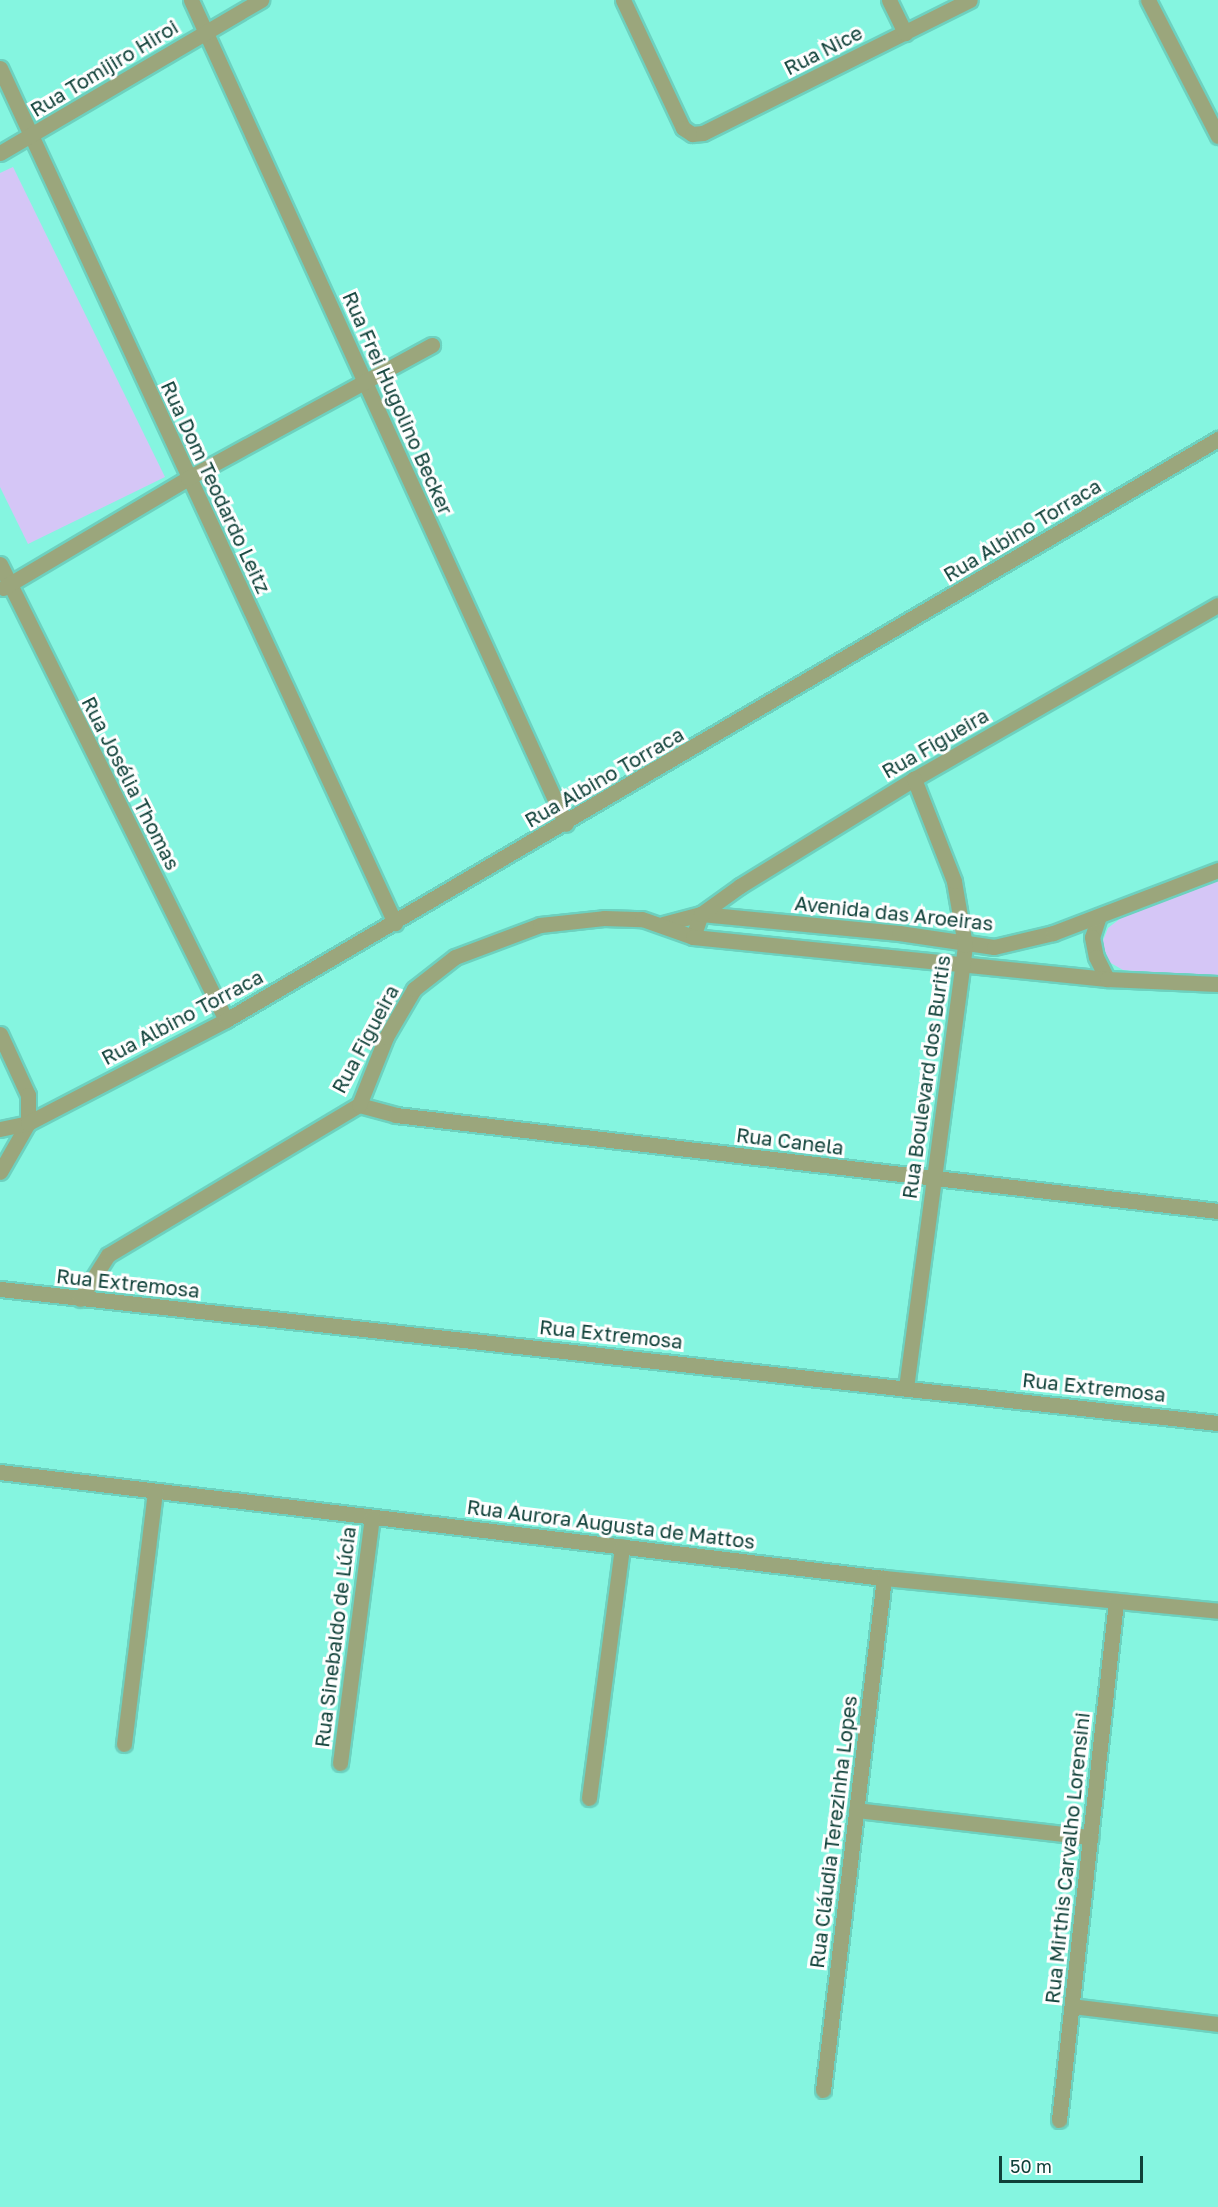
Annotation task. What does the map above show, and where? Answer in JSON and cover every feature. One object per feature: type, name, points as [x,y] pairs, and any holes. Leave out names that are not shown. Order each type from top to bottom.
[{"type":"street","name":"Rua Frei Hugolino Becker","points":[[191,0],[566,824]]},
{"type":"street","name":"Rua Tomijiro Hiroi","points":[[0,153],[261,0]]},
{"type":"street","name":"Rua Nice","points":[[623,0],[683,128],[692,134],[703,134],[970,0]]},
{"type":"street","points":[[889,0],[905,33]]},
{"type":"street","points":[[1148,0],[1218,136]]},
{"type":"street","name":"Rua Dom Teodardo Leitz","points":[[0,68],[395,922]]},
{"type":"street","points":[[4,587],[188,478],[366,384],[432,345]]},
{"type":"street","name":"Rua Albino Torraca","points":[[0,1129],[28,1123],[226,1020],[566,824],[1218,439]]},
{"type":"street","name":"Rua Josélia Thomas","points":[[0,564],[4,587],[226,1020]]},
{"type":"street","name":"Rua Figueira","points":[[701,914],[914,779],[1218,605]]},
{"type":"street","name":"Rua Boulevard dos Buritis","points":[[906,1388],[965,945],[954,881],[914,779]]},
{"type":"street","name":"Avenida das Aroeiras","points":[[663,924],[701,914],[899,933],[994,948],[1099,916],[1218,870]]},
{"type":"street","points":[[693,938],[701,914]]},
{"type":"street","points":[[1099,916],[1092,938],[1095,957],[1107,979]]},
{"type":"street","name":"Rua Figueira","points":[[80,1299],[108,1255],[359,1106],[386,1036],[414,989],[455,957],[540,925],[604,918],[663,924]]},
{"type":"street","points":[[663,924],[693,938],[1107,979],[1218,984]]},
{"type":"street","points":[[0,1034],[28,1095],[28,1123],[0,1172]]},
{"type":"street","name":"Rua Canela","points":[[359,1106],[396,1115],[1218,1211]]},
{"type":"street","name":"Rua Extremosa","points":[[0,1290],[1218,1423]]},
{"type":"street","name":"Rua Aurora Augusta de Mattos","points":[[0,1472],[884,1578],[1218,1611]]},
{"type":"street","points":[[124,1744],[155,1492]]},
{"type":"street","name":"Rua Sinebaldo de Lúcia","points":[[340,1763],[372,1517]]},
{"type":"street","points":[[589,1798],[622,1546]]},
{"type":"street","name":"Rua Cláudia Terezinha Lopes","points":[[823,2090],[884,1578]]},
{"type":"street","name":"Rua Mirthis Carvalho Lorensini","points":[[1059,2120],[1116,1601]]},
{"type":"street","points":[[856,1810],[1090,1837]]},
{"type":"street","points":[[1072,2006],[1218,2024]]},
{"type":"shaded area","points":[[13,167],[165,477],[28,544],[0,487],[0,173]]},
{"type":"shaded area","points":[[1218,881],[1218,977],[1123,970],[1109,962],[1102,943],[1108,928],[1121,918]]}]
